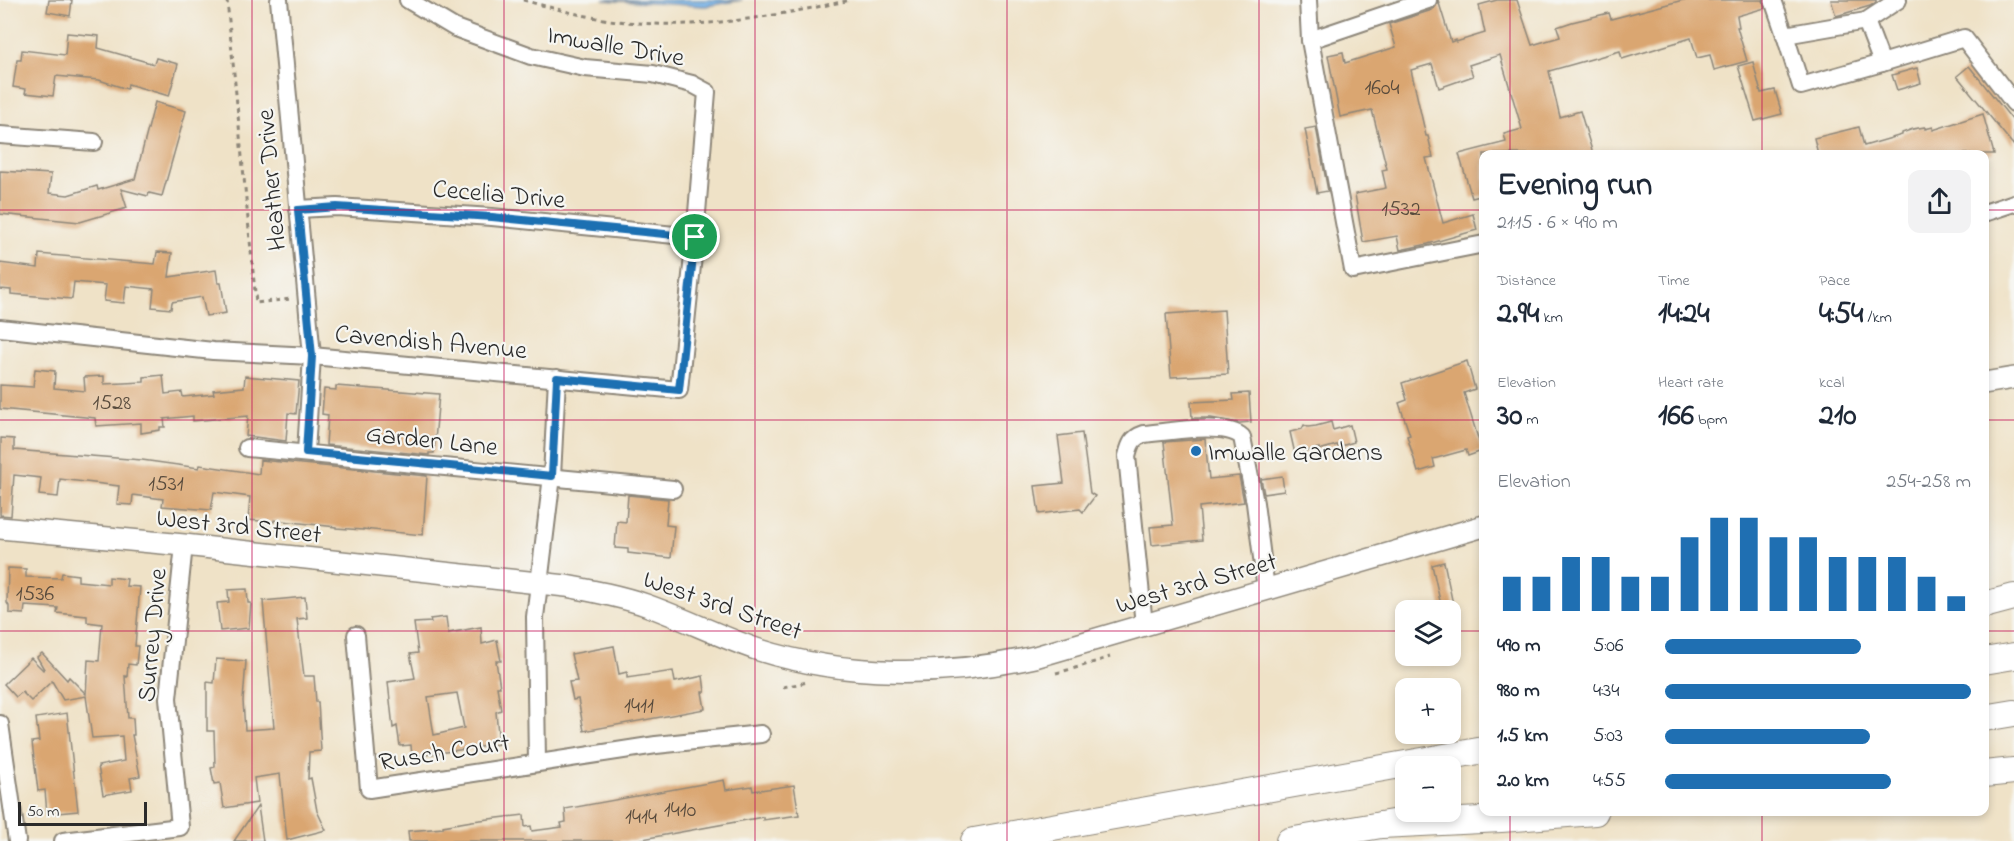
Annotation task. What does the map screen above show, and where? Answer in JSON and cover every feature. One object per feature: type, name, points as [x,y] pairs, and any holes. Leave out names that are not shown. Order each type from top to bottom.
[{"type":"highway","points":[[1989,604],[2014,597]]},
{"type":"highway","points":[[1989,660],[2014,656]]},
{"type":"highway","points":[[1989,717],[2014,713]]},
{"type":"highway","points":[[1379,769],[1479,739]]},
{"type":"highway","points":[[974,841],[1479,751]]},
{"type":"highway","points":[[1989,774],[2014,771]]},
{"type":"highway","points":[[1289,841],[1479,807]]},
{"type":"highway","points":[[1381,825],[1541,816]]},
{"type":"main road","points":[[1989,382],[2014,378]]},
{"type":"main road","name":"West 3rd Street","points":[[0,528],[184,545],[418,572],[538,582],[635,601],[736,642],[780,656],[869,670],[936,672],[989,666],[1035,657],[1479,527]]},
{"type":"street","name":"Heather Drive","points":[[279,0],[312,356]]},
{"type":"street","name":"Imwalle Drive","points":[[408,0],[455,28],[531,56],[585,68],[653,74],[692,84],[707,92],[679,390]]},
{"type":"street","points":[[1308,0],[1310,40],[1353,270],[1479,245]]},
{"type":"street","points":[[1310,40],[1428,0]]},
{"type":"street","points":[[1773,0],[1801,86],[1964,38],[2014,103]]},
{"type":"street","points":[[1785,35],[1866,21],[1898,0]]},
{"type":"street","points":[[1866,21],[1882,63]]},
{"type":"street","points":[[0,135],[94,142]]},
{"type":"street","points":[[1989,211],[2014,203]]},
{"type":"street","name":"Cecelia Drive","points":[[298,210],[337,207],[492,217],[695,237]]},
{"type":"street","name":"Cavendish Avenue","points":[[0,328],[229,353],[312,356],[679,390]]},
{"type":"street","points":[[306,452],[312,356]]},
{"type":"street","name":"Rusch Court","points":[[537,762],[535,617],[552,476],[557,378]]},
{"type":"street","points":[[1144,625],[1127,456],[1130,444],[1135,437],[1144,434],[1222,428],[1237,432],[1242,437],[1255,503],[1266,589]]},
{"type":"street","name":"Garden Lane","points":[[247,448],[672,489]]},
{"type":"street","name":"Surrey Drive","points":[[63,841],[180,827],[168,698],[184,545]]},
{"type":"street","name":"Rusch Court","points":[[356,635],[369,789],[656,745],[761,734]]},
{"type":"street","points":[[0,724],[17,841]]},
{"type":"path","points":[[227,0],[256,303],[307,297]]},
{"type":"path","points":[[523,0],[626,22],[699,25],[767,17],[851,0]]},
{"type":"water","points":[[604,0],[742,0],[705,6]]},
{"type":"building","points":[[49,0],[72,0],[70,16],[47,12]]},
{"type":"building","points":[[1438,0],[1451,42],[1456,40],[1456,42],[1485,33],[1479,5],[1497,0],[1517,0],[1532,45],[1560,37],[1557,27],[1572,22],[1609,13],[1611,19],[1683,0],[1763,0],[1765,8],[1737,16],[1739,27],[1737,27],[1747,61],[1714,70],[1710,55],[1697,58],[1691,38],[1622,59],[1620,51],[1549,71],[1560,117],[1580,111],[1592,150],[1479,150],[1479,196],[1472,198],[1459,154],[1506,142],[1504,134],[1522,129],[1500,55],[1469,65],[1473,76],[1439,88],[1432,64],[1411,70],[1433,157],[1426,158],[1443,223],[1473,214],[1477,230],[1400,250],[1397,236],[1363,242],[1355,194],[1386,188],[1382,170],[1387,169],[1372,110],[1340,117],[1328,55],[1343,52],[1345,63],[1396,47],[1389,24],[1432,10]]},
{"type":"building","points":[[1831,0],[1876,0],[1876,2],[1836,16]]},
{"type":"building","points":[[67,33],[99,36],[98,48],[154,64],[156,58],[178,64],[169,96],[128,84],[127,89],[99,80],[56,76],[53,96],[25,93],[26,89],[13,87],[17,60],[21,60],[22,50],[65,55]]},
{"type":"building","points":[[1753,62],[1761,93],[1775,90],[1782,114],[1755,121],[1738,66]]},
{"type":"building","points":[[1969,66],[2014,122],[2014,146],[1957,76]]},
{"type":"building","points":[[1917,68],[1921,83],[1897,90],[1892,75]]},
{"type":"building","points":[[155,102],[186,111],[162,196],[149,193],[148,196],[121,189],[127,208],[80,222],[0,214],[0,171],[51,174],[49,193],[68,195],[97,186],[98,190],[135,179]]},
{"type":"building","points":[[1983,114],[1994,154],[1989,154],[1989,150],[1817,150],[1814,138],[1859,127],[1864,146],[1902,135],[1913,129],[1933,127],[1933,130]]},
{"type":"building","points":[[1316,127],[1328,191],[1317,193],[1305,129]]},
{"type":"building","points":[[157,252],[172,253],[169,277],[216,270],[218,283],[221,283],[226,313],[206,316],[202,297],[172,302],[171,309],[152,307],[154,289],[126,286],[124,303],[104,301],[106,285],[74,282],[72,299],[11,294],[11,290],[0,289],[0,263],[38,268],[39,254],[155,264]]},
{"type":"building","points":[[1224,310],[1228,374],[1171,377],[1166,314]]},
{"type":"building","points":[[1467,361],[1475,389],[1464,393],[1479,441],[1479,452],[1468,456],[1466,450],[1433,459],[1435,467],[1418,472],[1407,436],[1410,435],[1399,403],[1407,400],[1402,383]]},
{"type":"building","points":[[35,369],[55,371],[54,388],[85,391],[84,377],[104,376],[104,384],[144,382],[144,377],[163,375],[165,394],[182,392],[183,397],[214,394],[213,390],[244,387],[245,376],[299,381],[296,414],[288,413],[286,441],[246,436],[248,416],[193,421],[193,416],[164,419],[165,427],[141,433],[141,423],[96,426],[95,418],[0,409],[0,385],[33,387]]},
{"type":"building","points":[[336,386],[439,394],[434,453],[429,453],[429,455],[326,445],[328,415],[322,414],[324,389],[336,390]]},
{"type":"building","points":[[1249,393],[1251,422],[1239,423],[1211,418],[1192,418],[1191,402],[1234,400],[1233,394]]},
{"type":"building","points":[[1331,422],[1333,430],[1350,425],[1354,442],[1295,454],[1290,432],[1302,429],[1304,425],[1308,427]]},
{"type":"building","points":[[1082,433],[1090,493],[1095,496],[1083,512],[1080,509],[1039,514],[1035,486],[1064,483],[1058,436]]},
{"type":"building","points":[[1,438],[14,439],[14,450],[142,460],[199,468],[200,465],[259,474],[260,460],[427,476],[423,535],[274,520],[274,522],[248,520],[250,497],[214,492],[211,510],[162,506],[163,499],[133,495],[132,505],[117,504],[119,486],[60,479],[58,497],[39,495],[41,478],[14,475],[11,516],[0,515]]},
{"type":"building","points":[[1205,439],[1209,479],[1239,476],[1244,502],[1199,507],[1202,540],[1152,545],[1150,527],[1173,525],[1164,442]]},
{"type":"building","points":[[1282,476],[1284,491],[1264,494],[1261,479]]},
{"type":"building","points":[[628,495],[668,499],[666,525],[674,526],[671,558],[628,553],[628,549],[615,548],[617,521],[626,522]]},
{"type":"building","points":[[1444,562],[1452,600],[1440,600],[1432,565]]},
{"type":"building","points":[[8,568],[26,569],[26,577],[61,578],[62,573],[78,575],[78,581],[109,584],[109,577],[127,579],[126,586],[140,587],[135,646],[138,646],[136,665],[128,664],[127,677],[125,676],[128,718],[133,718],[134,735],[132,735],[140,776],[130,778],[132,790],[103,795],[98,766],[124,761],[122,736],[92,738],[86,696],[63,700],[52,681],[31,701],[22,692],[16,697],[4,684],[31,658],[43,670],[37,657],[42,653],[67,680],[69,677],[86,694],[88,660],[99,661],[102,624],[87,622],[87,616],[57,613],[58,608],[25,606],[24,614],[9,613]]},
{"type":"building","points":[[247,589],[248,603],[251,603],[249,628],[220,631],[217,603],[229,602],[228,590]]},
{"type":"building","points":[[305,597],[307,618],[297,619],[304,676],[314,676],[321,751],[309,752],[308,779],[311,778],[317,811],[326,830],[287,840],[280,774],[254,778],[257,803],[224,808],[220,783],[214,784],[211,768],[215,767],[214,731],[207,731],[207,682],[214,683],[216,659],[246,661],[243,701],[245,730],[274,728],[263,601]]},
{"type":"building","points":[[446,617],[448,633],[481,627],[482,644],[497,640],[501,661],[496,661],[501,710],[496,712],[499,744],[412,757],[411,745],[400,746],[397,726],[393,728],[388,682],[415,678],[410,654],[418,653],[414,623],[431,622],[430,619]],"holes":[[[457,693],[464,728],[434,735],[428,697]]]},
{"type":"building","points":[[614,646],[619,674],[627,672],[627,678],[673,671],[675,682],[703,676],[705,692],[702,692],[705,709],[584,731],[578,699],[573,700],[569,682],[577,681],[571,654]]},
{"type":"building","points":[[67,713],[78,811],[47,814],[45,790],[38,791],[32,742],[39,741],[36,718]]},
{"type":"building","points":[[724,780],[726,790],[752,786],[753,791],[794,785],[799,815],[763,820],[763,817],[632,841],[409,841],[408,831],[443,828],[443,826],[472,821],[524,815],[525,827],[531,826],[532,831],[562,827],[561,823],[566,822],[565,809]]},
{"type":"building","points":[[258,806],[263,841],[234,841]]},
{"type":"place","name":"Imwalle Gardens","points":[[1196,451]]},
{"type":"route","points":[[337,207],[492,217],[695,237],[679,390],[557,378],[552,476],[306,452],[312,356],[298,210],[337,207]]}]
